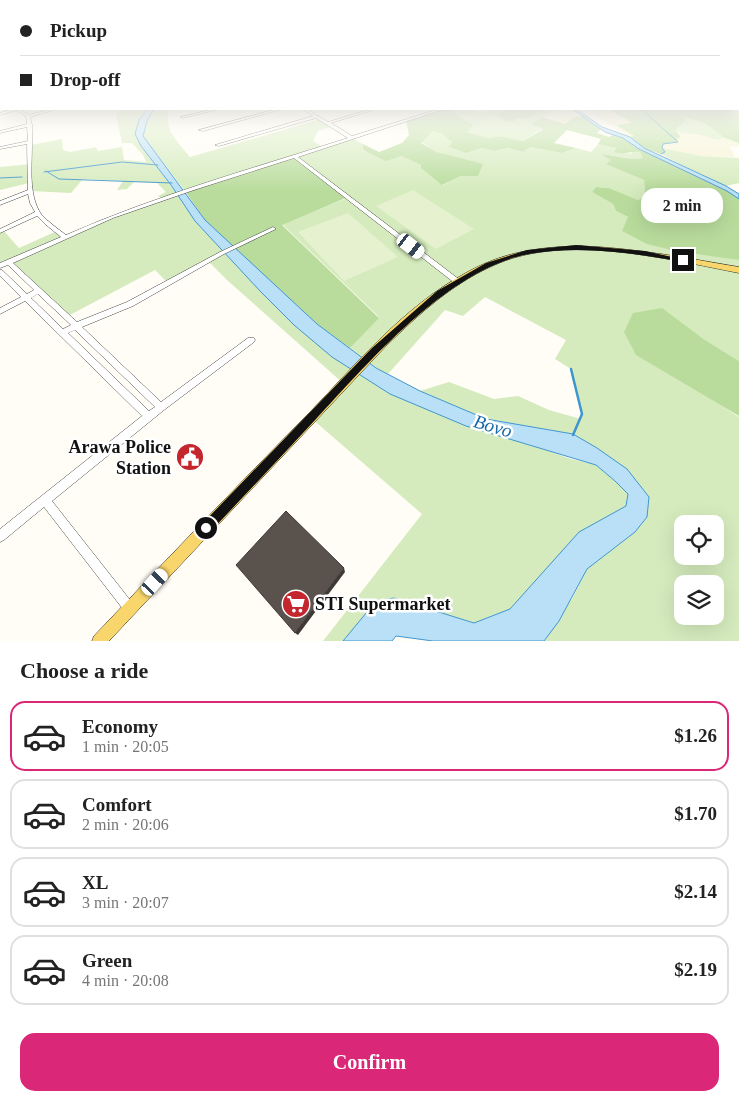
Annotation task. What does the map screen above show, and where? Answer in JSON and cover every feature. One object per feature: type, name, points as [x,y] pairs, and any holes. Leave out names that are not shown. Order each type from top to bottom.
[{"type":"main road","points":[[99,641],[375,350],[440,293],[489,264],[527,252],[576,247],[645,254],[739,270]]},
{"type":"street","points":[[30,132],[29,182],[38,213],[65,237]]},
{"type":"street","points":[[217,145],[262,132]]},
{"type":"street","points":[[342,132],[352,138]]},
{"type":"street","points":[[0,266],[111,217],[371,132]]},
{"type":"street","points":[[0,148],[31,142]]},
{"type":"street","points":[[294,156],[458,282]]},
{"type":"street","points":[[0,203],[31,190]]},
{"type":"street","points":[[0,231],[38,213]]},
{"type":"street","points":[[62,333],[130,304],[222,253],[273,229]]},
{"type":"street","points":[[9,262],[161,407]]},
{"type":"street","points":[[0,272],[149,417]]},
{"type":"street","points":[[0,311],[39,291]]},
{"type":"street","points":[[0,536],[161,407],[251,340]]},
{"type":"street","points":[[45,500],[130,609]]},
{"type":"shaded area","points":[[621,132],[628,132],[635,136],[630,137]]},
{"type":"shaded area","points":[[676,132],[700,135],[716,140],[725,138],[739,143],[739,147],[729,146],[735,157],[702,156],[662,148],[663,144],[673,142],[681,137]]},
{"type":"green space","points":[[120,132],[136,132],[135,134],[195,221],[294,325],[332,357],[390,394],[571,459],[596,465],[628,494],[626,506],[540,578],[510,609],[474,623],[394,598],[376,601],[343,641],[323,641],[422,514],[311,418],[344,384],[208,261],[168,283],[155,270],[66,317],[9,262],[0,266],[0,231],[3,230],[19,248],[57,231],[65,237],[162,199],[158,196],[166,192],[157,183],[134,182],[127,189],[117,190],[123,181],[83,179],[71,193],[31,191],[29,183],[0,190],[0,167],[30,164],[31,145],[62,139],[63,150],[70,152],[96,147],[98,151],[122,147],[124,160],[146,162],[143,155],[132,143],[122,143]]},
{"type":"green space","points":[[144,132],[171,132],[190,157],[276,132],[318,132],[313,141],[323,147],[352,138],[363,144],[363,151],[401,156],[421,165],[443,185],[461,176],[478,176],[448,156],[437,152],[421,142],[432,132],[442,134],[452,142],[449,147],[466,153],[482,148],[494,151],[508,148],[523,152],[530,147],[562,153],[576,148],[591,152],[598,144],[617,148],[630,154],[635,151],[640,152],[643,158],[633,159],[611,155],[612,160],[607,164],[644,180],[645,196],[638,200],[609,188],[596,187],[592,192],[613,204],[616,211],[628,217],[739,260],[739,361],[702,338],[696,389],[739,417],[739,641],[544,641],[573,597],[587,569],[635,532],[647,517],[649,497],[573,434],[486,419],[420,391],[449,382],[494,399],[518,396],[549,410],[581,419],[580,406],[571,369],[555,359],[566,340],[485,297],[463,316],[445,310],[388,374],[376,368],[350,348],[379,317],[282,224],[347,198],[185,191],[143,136]]},
{"type":"green space","points":[[408,132],[432,132],[421,143],[437,152],[483,164],[478,176],[461,176],[442,185],[421,168],[421,165],[401,156],[386,161],[363,150],[363,144],[379,152],[402,143],[409,135]]},
{"type":"green space","points":[[436,132],[467,132],[488,138],[499,136],[523,141],[539,132],[565,132],[554,143],[576,148],[562,153],[530,147],[523,152],[508,148],[494,151],[482,148],[466,153],[449,147],[452,142],[442,134]]},
{"type":"green space","points":[[466,132],[537,132],[523,141],[499,136],[488,138]]},
{"type":"green space","points":[[574,132],[598,132],[597,133],[609,137],[612,135],[623,138],[639,149],[727,191],[739,199],[739,260],[675,251],[647,244],[622,231],[628,217],[616,211],[613,204],[592,192],[596,187],[609,188],[638,200],[645,196],[644,180],[606,164],[611,160],[602,155],[633,159],[643,158],[640,152],[614,152],[617,148],[598,144],[601,139]]},
{"type":"green space","points":[[627,132],[677,132],[681,137],[677,139],[678,142],[663,144],[662,148],[665,152],[661,154],[644,148],[630,137],[634,136]]},
{"type":"green space","points":[[676,132],[716,132],[725,138],[717,140],[700,135]]},
{"type":"green space","points":[[716,132],[739,132],[739,143],[725,138]]},
{"type":"green space","points":[[662,148],[702,156],[739,158],[739,183],[726,186],[695,173],[661,154],[664,152]]},
{"type":"green space","points":[[294,156],[348,197],[282,225],[379,318],[350,348],[317,324],[239,253],[205,220],[185,191]]},
{"type":"green space","points":[[413,190],[474,229],[436,249],[376,206]]},
{"type":"green space","points":[[348,213],[398,257],[344,281],[298,232]]},
{"type":"green space","points":[[662,308],[702,338],[739,361],[739,416],[636,355],[624,332],[633,313]]},
{"type":"water","name":"Bovo","points":[[136,132],[144,132],[143,136],[205,220],[317,324],[376,368],[420,391],[486,419],[573,434],[627,469],[649,497],[647,517],[635,532],[587,569],[559,621],[544,641],[433,641],[396,636],[392,641],[343,641],[376,601],[394,598],[474,623],[510,609],[579,532],[626,506],[628,494],[596,465],[466,426],[390,394],[332,357],[294,325],[195,221],[171,185],[141,146]]},
{"type":"water","points":[[605,132],[616,132],[630,137],[644,148],[726,186],[739,194],[739,199],[727,191],[639,149],[623,138]]},
{"type":"building","name":"STI Supermarket","points":[[286,511],[344,568],[295,633],[236,565]]},
{"type":"waterway","points":[[661,154],[665,152],[662,148],[663,144],[678,142],[667,132]]},
{"type":"waterway","points":[[47,172],[122,162],[158,165]]},
{"type":"waterway","points":[[47,172],[59,179],[172,183]]},
{"type":"waterway","points":[[0,178],[22,177]]},
{"type":"waterway","points":[[571,369],[582,414],[573,435]]},
{"type":"place","name":"Arawa Police Station","points":[[190,457]]},
{"type":"place","name":"STI Supermarket","points":[[296,604]]},
{"type":"route","points":[[206,528],[375,350],[440,293],[489,264],[527,252],[576,247],[683,260]]}]
